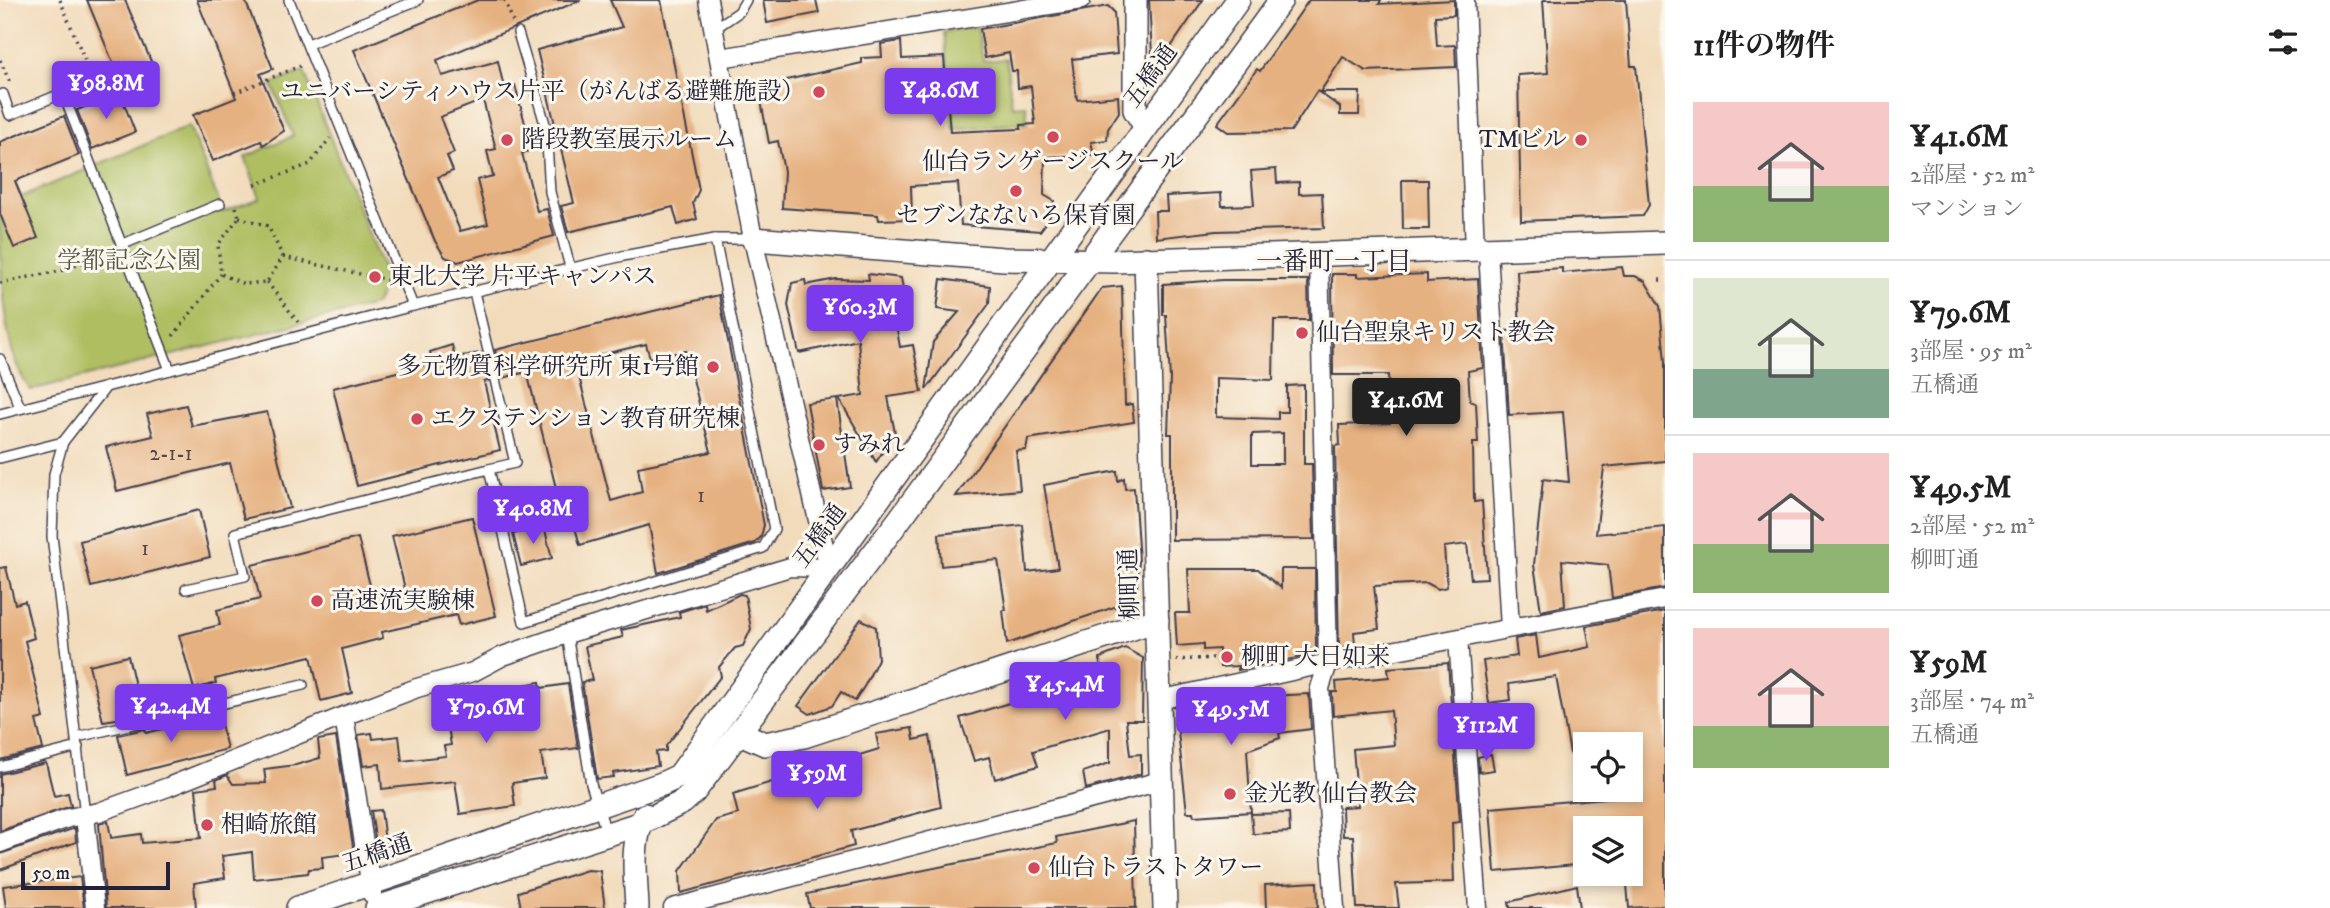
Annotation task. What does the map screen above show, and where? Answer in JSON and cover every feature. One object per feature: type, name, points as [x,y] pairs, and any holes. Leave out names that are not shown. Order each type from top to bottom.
[{"type":"street","points":[[0,843],[68,818],[85,816],[168,788],[417,688],[473,672],[503,656],[567,634],[790,567],[829,568],[753,239],[708,0]]},
{"type":"street","points":[[720,58],[1081,0]]},
{"type":"street","points":[[1135,0],[1135,110],[1146,127]]},
{"type":"street","name":"五橋通","points":[[298,908],[662,785],[679,776],[1238,0]]},
{"type":"street","points":[[345,716],[376,908],[639,824],[683,802],[740,733],[1280,0]]},
{"type":"street","points":[[1465,0],[1510,628]]},
{"type":"street","points":[[753,239],[1004,259],[1088,260],[1665,243]]},
{"type":"street","points":[[1320,254],[1328,663],[1321,688],[1335,908]]},
{"type":"street","name":"柳町通","points":[[1146,259],[1165,908]]},
{"type":"street","points":[[1158,700],[1328,663],[1665,599]]},
{"type":"street","points":[[740,733],[765,744],[804,736],[1157,620]]},
{"type":"street","points":[[1458,639],[1478,908]]},
{"type":"street","points":[[673,908],[1161,781]]},
{"type":"street","points":[[637,908],[636,853],[639,824],[662,785]]},
{"type":"street","points":[[85,816],[95,908]]},
{"type":"lane","points":[[289,0],[413,306]]},
{"type":"lane","points":[[307,44],[418,0]]},
{"type":"lane","points":[[714,29],[739,12],[746,0]]},
{"type":"lane","points":[[518,33],[546,127],[550,192],[570,267]]},
{"type":"lane","points":[[0,96],[3,94],[10,115],[63,93],[170,370]]},
{"type":"lane","points":[[122,247],[220,204]]},
{"type":"lane","points":[[489,469],[524,622],[763,548],[774,529],[715,239]]},
{"type":"lane","points":[[0,414],[570,267],[715,239],[753,239]]},
{"type":"lane","points":[[186,589],[244,576],[235,533],[515,463],[474,292]]},
{"type":"lane","points":[[0,359],[20,407]]},
{"type":"lane","points":[[85,816],[52,536],[54,474],[63,442],[106,387]]},
{"type":"lane","points":[[0,458],[63,442]]},
{"type":"lane","points":[[567,634],[591,784],[606,834]]},
{"type":"lane","points":[[77,737],[303,685]]},
{"type":"lane","points":[[0,767],[78,747]]},
{"type":"path","points":[[60,0],[94,82],[63,93]]},
{"type":"path","points":[[505,0],[518,33]]},
{"type":"path","points":[[233,93],[314,60]]},
{"type":"path","points":[[255,185],[310,164],[340,125]]},
{"type":"path","points":[[236,207],[239,217]]},
{"type":"path","points":[[239,217],[268,226],[283,257]]},
{"type":"path","points":[[162,351],[221,274],[218,245],[239,217]]},
{"type":"path","points":[[0,283],[64,270],[122,247]]},
{"type":"path","points":[[283,257],[404,284]]},
{"type":"path","points":[[267,282],[283,257]]},
{"type":"path","points":[[221,274],[244,284],[267,282]]},
{"type":"path","points":[[1659,280],[1665,280]]},
{"type":"path","points":[[267,282],[309,336]]},
{"type":"path","points":[[1171,661],[1213,658]]},
{"type":"green space","points":[[977,27],[983,61],[1006,59],[1012,106],[1026,105],[1027,123],[953,129],[944,32]]},
{"type":"green space","name":"学都記念公園","points":[[304,71],[383,270],[385,285],[375,305],[31,390],[13,354],[8,330],[0,252],[0,206],[189,126],[223,212],[260,198],[245,157],[293,136],[272,84]]},
{"type":"building","points":[[87,0],[125,0],[153,66],[120,80]]},
{"type":"building","points":[[197,0],[245,0],[273,69],[260,74],[284,131],[263,145],[261,141],[213,161],[193,115],[236,98]]},
{"type":"building","points":[[478,0],[581,0],[437,60],[442,76],[498,61],[504,88],[515,85],[532,150],[522,153],[537,211],[547,209],[554,236],[458,262],[445,257],[435,241],[354,50]],"holes":[[[483,100],[496,149],[487,151],[493,176],[477,180],[488,224],[460,231],[438,177],[453,171],[447,156],[454,153],[440,117]]]},
{"type":"building","points":[[610,0],[661,0],[699,190],[693,203],[697,219],[678,225],[673,207],[568,232],[561,206],[574,203],[537,50],[622,27]]},
{"type":"building","points":[[763,0],[816,0],[819,13],[767,23]]},
{"type":"building","points":[[1149,0],[1203,0],[1153,73]]},
{"type":"building","points":[[1309,0],[1381,0],[1379,4],[1454,0],[1454,15],[1435,16],[1437,46],[1455,45],[1456,67],[1366,71],[1343,57],[1320,92],[1360,92],[1359,115],[1340,115],[1340,107],[1317,91],[1291,131],[1228,132],[1217,124],[1257,69],[1260,71]]},
{"type":"building","name":"TMビル","points":[[1543,0],[1626,0],[1631,66],[1636,66],[1649,205],[1643,216],[1521,221],[1518,75],[1548,73]]},
{"type":"building","points":[[1108,6],[1114,12],[1117,54],[1072,59],[1077,100],[1118,96],[1119,112],[1108,129],[1107,140],[1091,142],[1094,155],[1045,157],[1044,195],[1054,201],[1049,219],[1040,231],[961,225],[958,183],[911,186],[912,219],[879,220],[878,215],[782,208],[784,171],[778,141],[769,143],[761,101],[772,98],[769,84],[862,63],[862,58],[882,57],[881,44],[901,41],[902,59],[944,57],[950,132],[1021,129],[1021,125],[1035,124],[1031,86],[1018,88],[1017,71],[1012,71],[1009,53],[985,58],[980,29]]},
{"type":"building","points":[[120,93],[135,132],[92,149],[77,110]]},
{"type":"building","points":[[64,116],[79,155],[15,181],[38,238],[14,248],[0,214],[0,142]]},
{"type":"building","points":[[1276,169],[1277,183],[1299,182],[1299,194],[1322,193],[1324,228],[1216,231],[1156,238],[1155,211],[1167,211],[1166,196],[1221,193],[1222,206],[1254,205],[1251,171]]},
{"type":"building","points":[[1402,180],[1428,180],[1429,229],[1403,229]]},
{"type":"building","points":[[1622,267],[1624,276],[1635,276],[1645,281],[1660,306],[1665,362],[1665,461],[1604,467],[1596,534],[1665,527],[1665,588],[1612,598],[1608,565],[1562,560],[1565,606],[1541,611],[1534,565],[1543,479],[1569,482],[1563,412],[1509,415],[1504,331],[1520,330],[1517,271],[1562,268],[1562,273]]},
{"type":"building","points":[[868,274],[901,278],[905,300],[892,302],[900,347],[913,345],[922,392],[888,397],[895,433],[876,462],[839,399],[863,395],[858,340],[799,353],[788,305],[792,283],[805,280],[806,285],[836,279],[869,280]]},
{"type":"building","points":[[1332,274],[1357,274],[1357,277],[1427,274],[1427,282],[1478,279],[1483,368],[1468,371],[1470,401],[1476,403],[1478,443],[1473,443],[1474,502],[1482,501],[1487,578],[1471,579],[1467,544],[1444,547],[1447,587],[1438,589],[1427,583],[1374,586],[1379,629],[1354,632],[1355,646],[1339,649],[1335,446],[1340,445],[1339,425],[1390,423],[1388,375],[1333,375]]},
{"type":"building","points":[[941,279],[990,286],[989,304],[926,390],[933,342],[959,312],[937,309]]},
{"type":"building","points":[[1223,280],[1308,280],[1309,320],[1274,320],[1273,380],[1216,378],[1216,417],[1278,419],[1278,412],[1287,412],[1287,386],[1304,385],[1304,464],[1312,464],[1314,539],[1172,540],[1172,434],[1168,434],[1170,378],[1166,315],[1163,315],[1163,284]],"holes":[[[1283,433],[1283,464],[1252,464],[1252,434]]]},
{"type":"building","points":[[1122,286],[1125,405],[1132,404],[1134,422],[1028,439],[1026,450],[1016,451],[1020,490],[956,496],[1102,288]]},
{"type":"building","points":[[719,295],[764,525],[761,537],[755,543],[658,573],[649,525],[580,545],[570,510],[562,512],[527,372],[502,378],[495,350]],"holes":[[[646,344],[650,358],[686,351],[711,452],[638,467],[642,492],[611,501],[575,361]]]},
{"type":"building","name":"エクステンション教育研究棟","points":[[452,345],[455,357],[481,353],[488,381],[484,382],[500,450],[357,486],[333,388],[433,363],[430,352]]},
{"type":"building","points":[[837,399],[850,487],[823,491],[807,403]]},
{"type":"building","points":[[186,405],[192,426],[267,412],[290,508],[244,519],[230,463],[117,491],[106,447],[153,436],[147,414]]},
{"type":"building","points":[[1117,471],[1118,481],[1124,478],[1125,489],[1134,488],[1139,561],[1137,587],[1126,603],[1007,644],[1003,610],[1006,610],[998,560],[941,566],[939,534],[1023,525],[1027,572],[1058,568],[1044,485]]},
{"type":"building","points":[[199,510],[210,557],[91,587],[80,541]]},
{"type":"building","points":[[472,517],[496,616],[459,625],[456,615],[382,632],[383,638],[342,649],[352,693],[321,701],[311,656],[215,679],[216,683],[194,689],[179,635],[220,625],[217,610],[260,599],[252,565],[358,538],[375,605],[407,597],[392,536]]},
{"type":"building","points":[[544,526],[552,558],[521,566],[513,534]]},
{"type":"building","points":[[6,567],[15,604],[25,601],[34,638],[25,641],[44,718],[36,720],[43,749],[0,760],[0,568]]},
{"type":"building","points":[[1188,569],[1258,569],[1281,588],[1281,569],[1315,569],[1316,654],[1238,670],[1238,666],[1220,667],[1219,649],[1203,650],[1203,644],[1177,646],[1175,613],[1190,613]]},
{"type":"building","points":[[740,594],[745,595],[751,629],[743,646],[735,648],[719,667],[721,676],[666,746],[666,751],[656,752],[658,766],[613,773],[614,777],[597,779],[582,682],[592,680],[585,646],[623,637],[621,630],[680,617],[679,612],[705,604],[706,610]]},
{"type":"building","points":[[1665,611],[1665,906],[1629,908],[1627,886],[1643,886],[1643,816],[1573,816],[1573,865],[1495,872],[1490,808],[1573,801],[1643,802],[1643,732],[1573,732],[1573,752],[1570,753],[1556,677],[1509,684],[1511,700],[1489,703],[1483,661],[1517,656],[1515,639],[1536,635],[1539,658],[1590,647],[1586,626]]},
{"type":"building","points":[[861,619],[876,627],[878,659],[865,685],[855,701],[841,692],[832,706],[810,714],[798,706]]},
{"type":"building","points":[[1125,648],[1143,658],[1142,720],[1126,720],[1130,755],[1141,754],[1141,774],[1086,789],[1083,772],[1110,763],[1110,728],[1033,751],[1038,766],[995,779],[989,757],[974,761],[960,718],[1101,675],[1100,658]]},
{"type":"building","points":[[128,656],[142,715],[103,721],[89,665]]},
{"type":"building","points":[[1448,663],[1460,822],[1452,823],[1454,882],[1396,884],[1399,908],[1357,908],[1353,836],[1343,836],[1342,807],[1358,806],[1353,749],[1394,745],[1391,710],[1333,716],[1332,692],[1337,692],[1336,682],[1389,677],[1388,668]]},
{"type":"building","points":[[540,682],[541,688],[568,684],[578,748],[541,753],[545,778],[512,783],[515,806],[460,814],[455,781],[382,789],[380,764],[363,766],[358,735],[372,733],[373,739],[399,736],[402,761],[446,756],[444,746],[451,745],[445,708],[471,704],[469,689],[488,686],[489,691]]},
{"type":"building","points":[[1309,694],[1311,729],[1279,733],[1280,738],[1247,750],[1251,812],[1194,816],[1193,812],[1187,812],[1178,717],[1187,707],[1247,697]]},
{"type":"building","points":[[219,715],[227,749],[127,775],[118,735],[145,729],[146,733]]},
{"type":"building","points":[[912,728],[914,740],[930,736],[941,807],[851,831],[854,846],[681,893],[680,871],[716,820],[738,814],[733,794],[879,749],[876,734]]},
{"type":"building","points":[[336,737],[354,853],[322,857],[323,868],[309,869],[308,873],[254,879],[252,852],[222,856],[225,878],[194,883],[196,908],[106,908],[99,824],[108,821],[111,838],[141,834],[142,843],[201,838],[196,789],[217,786],[216,780],[227,775],[233,784],[266,783],[264,769],[296,765],[320,758],[318,740]]},
{"type":"building","points":[[1491,754],[1494,770],[1479,772],[1478,757]]},
{"type":"building","points":[[46,763],[54,796],[68,793],[71,806],[0,831],[0,774]]},
{"type":"building","points":[[381,810],[386,849],[377,850],[371,811]]},
{"type":"building","points":[[1289,813],[1290,832],[1253,834],[1251,814]]},
{"type":"building","name":"仙台トラストタワー","points":[[1134,821],[1136,908],[810,908],[807,894],[1057,843],[1056,837]]},
{"type":"building","points":[[75,828],[76,842],[0,870],[0,854]]},
{"type":"building","points":[[587,870],[600,871],[605,908],[521,908],[518,892]]},
{"type":"building","points":[[80,877],[84,908],[6,908],[3,886]]},
{"type":"building","points":[[1317,882],[1318,908],[1266,908],[1265,885]]},
{"type":"building","points":[[1577,886],[1580,908],[1510,908],[1509,902]]},
{"type":"place","name":"ユニバーシティハウス片平（がんばる避難施設）","points":[[819,92]]},
{"type":"place","name":"仙台ランゲージスクール","points":[[1053,137]]},
{"type":"place","name":"階段教室展示ルーム","points":[[507,140]]},
{"type":"place","name":"TMビル","points":[[1581,140]]},
{"type":"place","name":"セブンなないろ保育園","points":[[1016,191]]},
{"type":"place","name":"東北大学 片平キャンパス","points":[[375,277]]},
{"type":"place","name":"仙台聖泉キリスト教会","points":[[1302,333]]},
{"type":"place","name":"多元物質科学研究所 東1号館","points":[[713,367]]},
{"type":"place","name":"エクステンション教育研究棟","points":[[417,419]]},
{"type":"place","name":"すみれ","points":[[819,445]]},
{"type":"place","name":"高速流実験棟","points":[[317,601]]},
{"type":"place","name":"柳町 大日如来","points":[[1227,657]]},
{"type":"place","name":"金光教 仙台教会","points":[[1230,794]]},
{"type":"place","name":"相崎旅館","points":[[207,825]]},
{"type":"place","name":"仙台トラストタワー","points":[[1034,868]]},
{"type":"district","name":"一番町一丁目","points":[[1334,262]]}]
